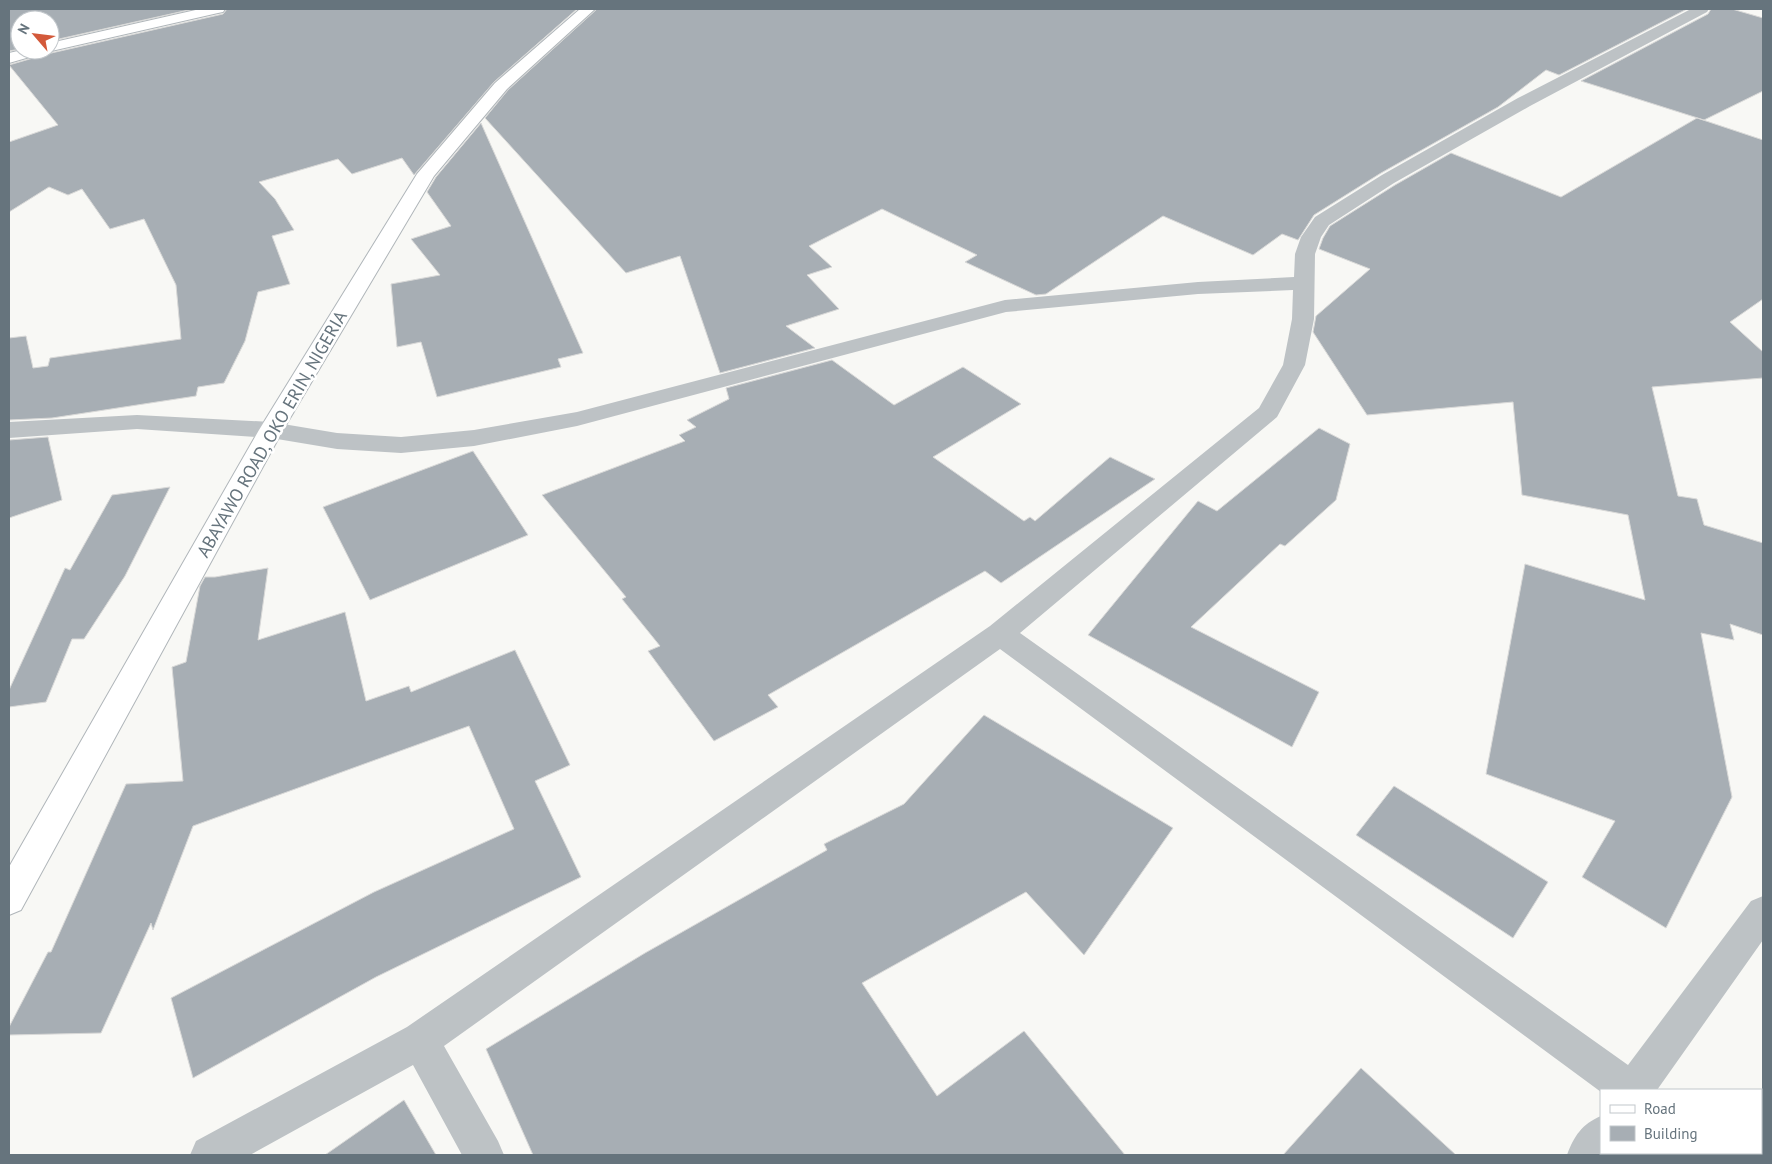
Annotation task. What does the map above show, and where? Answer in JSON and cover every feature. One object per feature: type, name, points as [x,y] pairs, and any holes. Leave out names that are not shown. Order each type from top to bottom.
[{"type":"street","points":[[60,46],[218,9]]},
{"type":"street","name":"ABAYAWO ROAD, OKO ERIN, NIGERIA","points":[[9,899],[271,430],[426,174],[501,86],[588,9]]},
{"type":"street","points":[[210,1155],[420,1040],[1000,634],[1269,412],[1294,365],[1303,319],[1305,254],[1311,237],[1322,221],[1388,179],[1524,102],[1702,9]]},
{"type":"street","points":[[9,430],[137,422],[271,430],[337,441],[401,445],[474,438],[577,419],[1006,306],[1198,288],[1304,283]]},
{"type":"street","points":[[1000,634],[1629,1089]]},
{"type":"street","points":[[1635,1089],[1763,912]]},
{"type":"street","points":[[420,1040],[484,1155]]},
{"type":"street","points":[[1587,1155],[1600,1137]]},
{"type":"building","points":[[9,9],[193,9],[60,39],[60,10],[10,10],[9,51]]},
{"type":"building","points":[[227,9],[577,9],[494,82],[414,175],[402,158],[352,174],[338,159],[259,182],[275,199],[294,230],[272,236],[290,284],[258,292],[245,341],[224,383],[198,387],[196,396],[52,418],[9,420],[9,338],[26,336],[33,368],[48,366],[50,358],[181,339],[176,285],[144,219],[110,229],[82,189],[68,195],[49,187],[9,212],[9,142],[58,125],[9,65],[26,60],[60,60],[60,51],[223,14]]},
{"type":"building","points":[[597,9],[1687,9],[1559,75],[1546,70],[1498,107],[1381,173],[1314,215],[1298,240],[1282,234],[1253,255],[1163,216],[1046,294],[1036,295],[965,262],[977,255],[882,209],[809,246],[832,267],[807,275],[839,309],[786,326],[815,348],[720,373],[680,256],[626,273],[485,118],[508,90]]},
{"type":"building","points":[[1711,9],[1732,9],[1763,18],[1763,91],[1704,120],[1581,81],[1708,14]]},
{"type":"building","points":[[1697,118],[1763,140],[1763,299],[1730,322],[1763,352],[1763,378],[1652,387],[1678,496],[1697,499],[1704,525],[1763,543],[1763,635],[1730,624],[1734,640],[1701,633],[1732,797],[1666,928],[1582,877],[1615,821],[1486,774],[1525,564],[1645,600],[1628,515],[1522,495],[1513,402],[1367,415],[1313,332],[1316,316],[1370,269],[1319,249],[1330,226],[1395,185],[1451,153],[1561,197]]},
{"type":"building","points":[[481,123],[583,353],[558,359],[561,367],[437,397],[421,342],[397,347],[391,284],[440,275],[411,239],[451,226],[427,192],[436,177]]},
{"type":"building","points":[[832,360],[894,405],[963,367],[1021,404],[933,457],[1024,521],[1030,517],[1035,521],[1110,457],[1155,479],[1001,583],[985,571],[768,695],[778,707],[714,741],[648,651],[660,646],[622,599],[626,597],[542,495],[685,441],[679,435],[696,427],[687,420],[729,399],[726,388]]},
{"type":"building","points":[[1319,428],[1350,444],[1336,500],[1285,546],[1280,544],[1191,627],[1319,692],[1292,747],[1088,635],[1198,501],[1217,511]]},
{"type":"building","points":[[48,437],[62,500],[9,518],[9,440]]},
{"type":"building","points":[[473,451],[528,535],[370,600],[323,507]]},
{"type":"building","points":[[170,487],[125,576],[84,639],[72,639],[46,702],[9,707],[9,690],[65,568],[70,570],[112,495]]},
{"type":"building","points":[[268,568],[258,640],[345,612],[366,701],[409,686],[411,692],[515,650],[570,765],[535,781],[581,877],[376,977],[193,1078],[171,998],[374,892],[514,829],[469,726],[193,826],[153,930],[151,923],[101,1033],[9,1035],[9,1027],[48,952],[51,952],[126,784],[183,781],[172,667],[186,662],[200,586],[205,577]]},
{"type":"building","points":[[984,715],[1173,828],[1084,955],[1026,892],[862,983],[937,1096],[1024,1031],[1125,1155],[533,1155],[486,1049],[645,953],[827,850],[824,844],[904,804]]},
{"type":"building","points":[[1394,786],[1548,882],[1513,938],[1356,835]]},
{"type":"building","points":[[1361,1068],[1456,1155],[1283,1155]]},
{"type":"building","points":[[404,1100],[436,1155],[325,1155]]}]
